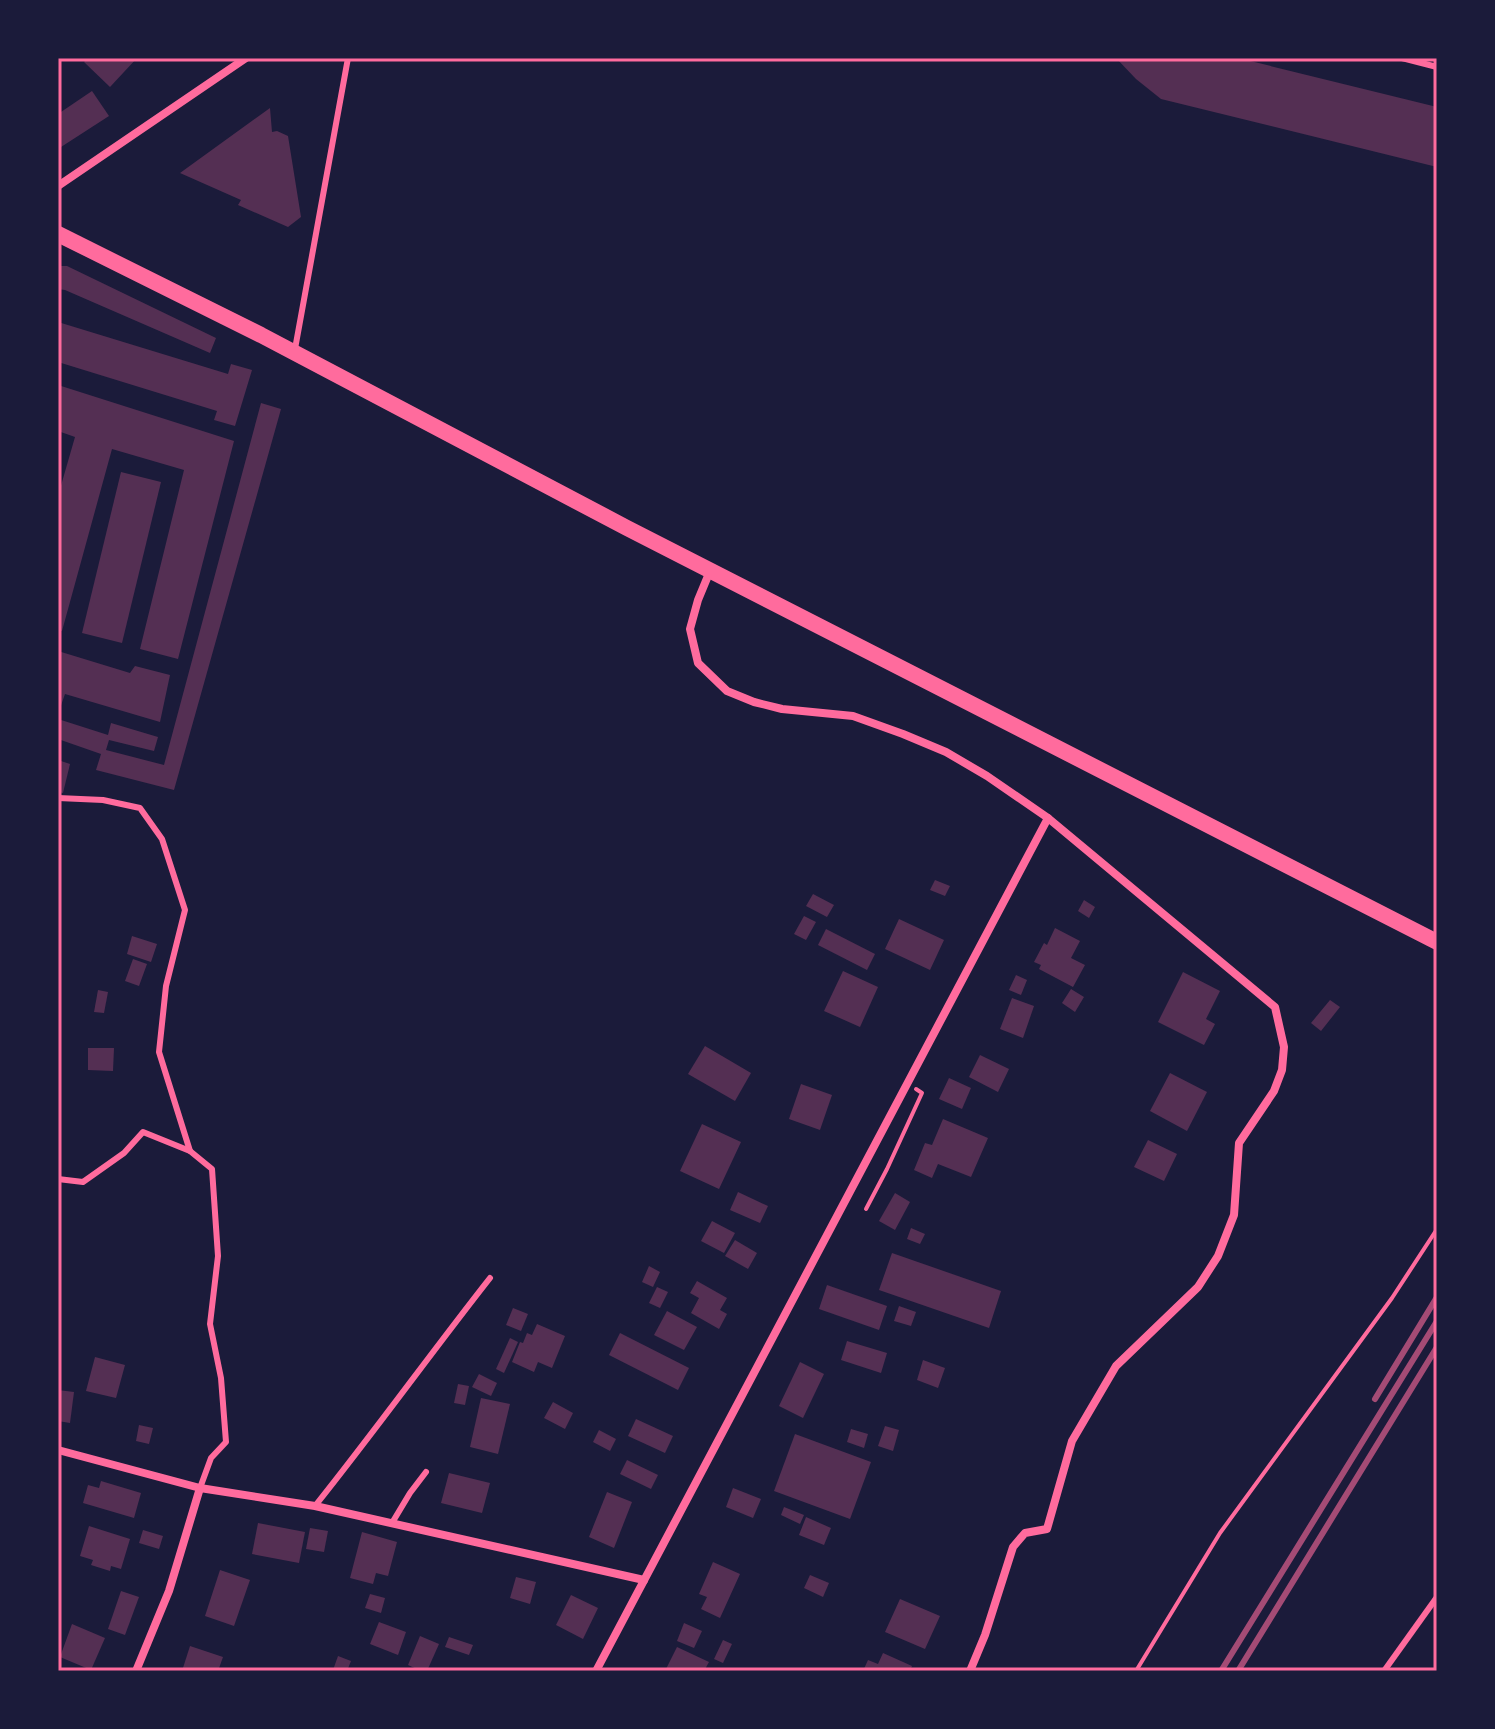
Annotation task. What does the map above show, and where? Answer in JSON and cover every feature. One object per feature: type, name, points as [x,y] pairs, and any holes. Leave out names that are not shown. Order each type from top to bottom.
[{"type":"main road","points":[[58,234],[261,335],[710,571],[1437,942]]},
{"type":"street","points":[[58,186],[246,58]]},
{"type":"street","points":[[710,571],[690,629],[698,663],[727,691],[782,709],[853,716],[946,752],[974,768],[1048,818],[1275,1007],[1284,1047],[1282,1070],[1274,1091],[1239,1143],[1234,1215],[1218,1256],[1198,1287],[1116,1366],[1072,1441],[1047,1529],[1025,1533],[1013,1547],[970,1671]]},
{"type":"street","points":[[596,1671],[1048,818]]},
{"type":"street","points":[[58,1450],[200,1488],[315,1506],[644,1580]]},
{"type":"street","points":[[136,1671],[169,1591],[200,1488]]},
{"type":"lane","points":[[294,353],[348,58]]},
{"type":"lane","points":[[1402,58],[1437,67]]},
{"type":"lane","points":[[58,798],[103,800],[140,808],[162,839],[185,910],[166,986],[159,1052],[190,1151]]},
{"type":"lane","points":[[58,1179],[83,1182],[124,1153],[143,1132],[190,1151],[212,1169],[218,1256],[210,1324],[221,1378],[226,1442],[211,1458],[200,1488]]},
{"type":"lane","points":[[315,1506],[490,1278]]},
{"type":"lane","points":[[392,1523],[426,1472]]},
{"type":"lane","points":[[1384,1671],[1437,1597]]},
{"type":"path","points":[[866,1209],[922,1093],[907,1085]]},
{"type":"path","points":[[1136,1671],[1220,1533],[1392,1298],[1437,1229]]},
{"type":"building","points":[[88,58],[137,58],[110,87],[84,62]]},
{"type":"building","points":[[1116,58],[1238,58],[1437,107],[1437,167],[1161,99]]},
{"type":"building","points":[[92,91],[109,116],[61,147],[58,142],[58,114]]},
{"type":"building","points":[[270,108],[272,132],[288,136],[301,217],[288,227],[238,205],[241,200],[180,173]]},
{"type":"building","points":[[58,266],[67,266],[216,338],[210,353],[58,289]]},
{"type":"building","points":[[58,322],[228,374],[231,364],[252,370],[235,426],[214,420],[217,411],[58,362]]},
{"type":"building","points":[[58,385],[234,441],[178,659],[140,649],[184,470],[112,449],[62,631],[58,630],[58,496],[75,437],[58,431]]},
{"type":"building","points":[[261,403],[281,409],[174,790],[96,770],[101,754],[58,739],[58,719],[108,735],[111,723],[158,737],[154,751],[109,740],[106,750],[164,765]]},
{"type":"building","points":[[121,472],[161,482],[122,643],[82,633]]},
{"type":"building","points":[[58,651],[130,673],[135,666],[170,675],[160,722],[65,694],[58,714]]},
{"type":"building","points":[[58,760],[70,764],[63,793],[58,792]]},
{"type":"building","points":[[935,880],[950,886],[945,896],[930,890]]},
{"type":"building","points":[[813,894],[834,905],[827,917],[806,906]]},
{"type":"building","points":[[1084,900],[1095,907],[1089,918],[1078,911]]},
{"type":"building","points":[[804,916],[816,922],[806,940],[794,934]]},
{"type":"building","points":[[899,919],[944,940],[930,970],[885,949]]},
{"type":"building","points":[[1055,928],[1080,941],[1071,958],[1085,965],[1073,987],[1039,969],[1041,965],[1034,962]]},
{"type":"building","points":[[826,929],[875,954],[867,970],[818,945]]},
{"type":"building","points":[[132,936],[157,944],[151,962],[127,954]]},
{"type":"building","points":[[133,959],[147,964],[139,986],[125,981]]},
{"type":"building","points":[[843,971],[878,987],[860,1027],[824,1011]]},
{"type":"building","points":[[1183,972],[1220,991],[1206,1019],[1215,1024],[1204,1045],[1158,1022]]},
{"type":"building","points":[[1016,975],[1027,980],[1021,995],[1009,990]]},
{"type":"building","points":[[1071,989],[1084,997],[1075,1012],[1062,1003]]},
{"type":"building","points":[[98,990],[108,992],[104,1013],[94,1012]]},
{"type":"building","points":[[1012,998],[1034,1006],[1023,1038],[1000,1029]]},
{"type":"building","points":[[1330,1000],[1340,1007],[1321,1031],[1311,1023]]},
{"type":"building","points":[[705,1046],[751,1073],[735,1101],[688,1074]]},
{"type":"building","points":[[88,1048],[114,1048],[113,1071],[88,1070]]},
{"type":"building","points":[[980,1055],[1009,1069],[998,1092],[969,1077]]},
{"type":"building","points":[[1170,1073],[1207,1092],[1187,1131],[1150,1111]]},
{"type":"building","points":[[949,1078],[971,1088],[962,1109],[939,1099]]},
{"type":"building","points":[[801,1084],[832,1095],[820,1130],[789,1119]]},
{"type":"building","points":[[943,1119],[988,1138],[971,1177],[938,1164],[932,1178],[914,1170],[925,1143],[932,1145]]},
{"type":"building","points":[[702,1124],[741,1142],[719,1189],[680,1171]]},
{"type":"building","points":[[1148,1140],[1177,1154],[1164,1181],[1134,1167]]},
{"type":"building","points":[[738,1192],[768,1206],[760,1223],[730,1210]]},
{"type":"building","points":[[895,1193],[910,1202],[895,1230],[879,1221]]},
{"type":"building","points":[[712,1221],[735,1233],[724,1253],[701,1241]]},
{"type":"building","points":[[911,1228],[925,1234],[920,1244],[907,1239]]},
{"type":"building","points":[[735,1240],[757,1253],[748,1269],[725,1256]]},
{"type":"building","points":[[892,1253],[1001,1291],[989,1328],[879,1290]]},
{"type":"building","points":[[649,1266],[660,1272],[653,1287],[642,1282]]},
{"type":"building","points":[[697,1281],[727,1298],[720,1310],[727,1314],[719,1329],[691,1313],[699,1298],[690,1293]]},
{"type":"building","points":[[827,1285],[887,1306],[879,1330],[819,1309]]},
{"type":"building","points":[[657,1287],[668,1292],[660,1308],[649,1303]]},
{"type":"building","points":[[899,1306],[916,1312],[911,1326],[894,1321]]},
{"type":"building","points":[[513,1308],[528,1314],[521,1331],[506,1325]]},
{"type":"building","points":[[667,1311],[697,1327],[684,1350],[654,1335]]},
{"type":"building","points":[[537,1324],[565,1336],[552,1368],[538,1362],[534,1372],[512,1362],[520,1342],[523,1343],[527,1333],[532,1335]]},
{"type":"building","points":[[620,1333],[689,1368],[678,1390],[609,1355]]},
{"type":"building","points":[[510,1338],[518,1342],[504,1373],[496,1369]]},
{"type":"building","points":[[847,1341],[887,1353],[881,1373],[841,1360]]},
{"type":"building","points":[[95,1357],[125,1365],[116,1398],[86,1391]]},
{"type":"building","points":[[923,1360],[945,1368],[938,1388],[917,1380]]},
{"type":"building","points":[[800,1362],[824,1374],[803,1418],[779,1406]]},
{"type":"building","points":[[479,1374],[497,1383],[491,1396],[472,1387]]},
{"type":"building","points":[[458,1384],[469,1386],[465,1405],[454,1403]]},
{"type":"building","points":[[58,1390],[74,1392],[70,1423],[58,1421]]},
{"type":"building","points":[[481,1398],[510,1404],[498,1454],[470,1447]]},
{"type":"building","points":[[553,1402],[573,1413],[565,1429],[544,1418]]},
{"type":"building","points":[[636,1419],[673,1436],[665,1453],[628,1436]]},
{"type":"building","points":[[139,1425],[153,1428],[149,1444],[136,1441]]},
{"type":"building","points":[[885,1426],[899,1430],[893,1451],[878,1446]]},
{"type":"building","points":[[851,1429],[868,1434],[864,1448],[847,1442]]},
{"type":"building","points":[[599,1430],[616,1439],[610,1451],[593,1442]]},
{"type":"building","points":[[795,1434],[871,1462],[850,1519],[774,1491]]},
{"type":"building","points":[[627,1460],[658,1475],[651,1489],[620,1474]]},
{"type":"building","points":[[449,1473],[490,1483],[482,1513],[441,1503]]},
{"type":"building","points":[[101,1481],[141,1493],[134,1518],[83,1503],[88,1485],[99,1488]]},
{"type":"building","points":[[733,1488],[761,1499],[753,1518],[726,1507]]},
{"type":"building","points":[[607,1492],[632,1502],[614,1548],[589,1537]]},
{"type":"building","points":[[784,1507],[804,1515],[800,1524],[781,1515]]},
{"type":"building","points":[[806,1517],[831,1528],[824,1545],[799,1535]]},
{"type":"building","points":[[258,1523],[305,1532],[299,1563],[252,1554]]},
{"type":"building","points":[[89,1526],[130,1539],[121,1569],[111,1566],[110,1571],[91,1565],[93,1560],[80,1556]]},
{"type":"building","points":[[310,1528],[328,1531],[324,1552],[306,1549]]},
{"type":"building","points":[[143,1530],[163,1536],[159,1549],[139,1543]]},
{"type":"building","points":[[362,1532],[397,1542],[388,1576],[376,1573],[373,1584],[350,1578]]},
{"type":"building","points":[[713,1562],[740,1574],[720,1618],[701,1609],[707,1597],[699,1594]]},
{"type":"building","points":[[220,1570],[250,1580],[234,1626],[205,1616]]},
{"type":"building","points":[[810,1575],[829,1583],[823,1597],[804,1588]]},
{"type":"building","points":[[516,1577],[536,1582],[530,1604],[510,1598]]},
{"type":"building","points":[[121,1591],[139,1597],[125,1635],[108,1629]]},
{"type":"building","points":[[370,1594],[385,1598],[381,1613],[365,1608]]},
{"type":"building","points":[[571,1595],[598,1608],[583,1639],[556,1625]]},
{"type":"building","points":[[900,1599],[940,1616],[925,1649],[885,1632]]},
{"type":"building","points":[[379,1622],[406,1632],[398,1655],[370,1644]]},
{"type":"building","points":[[684,1623],[702,1631],[694,1648],[677,1641]]},
{"type":"building","points":[[72,1624],[105,1638],[91,1670],[60,1657]]},
{"type":"building","points":[[420,1636],[439,1644],[427,1671],[408,1665]]},
{"type":"building","points":[[449,1637],[473,1645],[469,1655],[445,1647]]},
{"type":"building","points":[[723,1640],[732,1644],[723,1663],[714,1659]]},
{"type":"building","points":[[190,1646],[223,1657],[218,1671],[182,1671]]},
{"type":"building","points":[[677,1647],[709,1662],[704,1671],[665,1671]]},
{"type":"building","points":[[883,1653],[912,1666],[910,1671],[863,1671],[868,1660],[878,1664]]},
{"type":"building","points":[[338,1656],[351,1661],[347,1671],[333,1670]]},
{"type":"railway","points":[[1375,1399],[1437,1297]]},
{"type":"railway","points":[[1221,1671],[1437,1321]]},
{"type":"railway","points":[[1238,1671],[1437,1347]]}]
